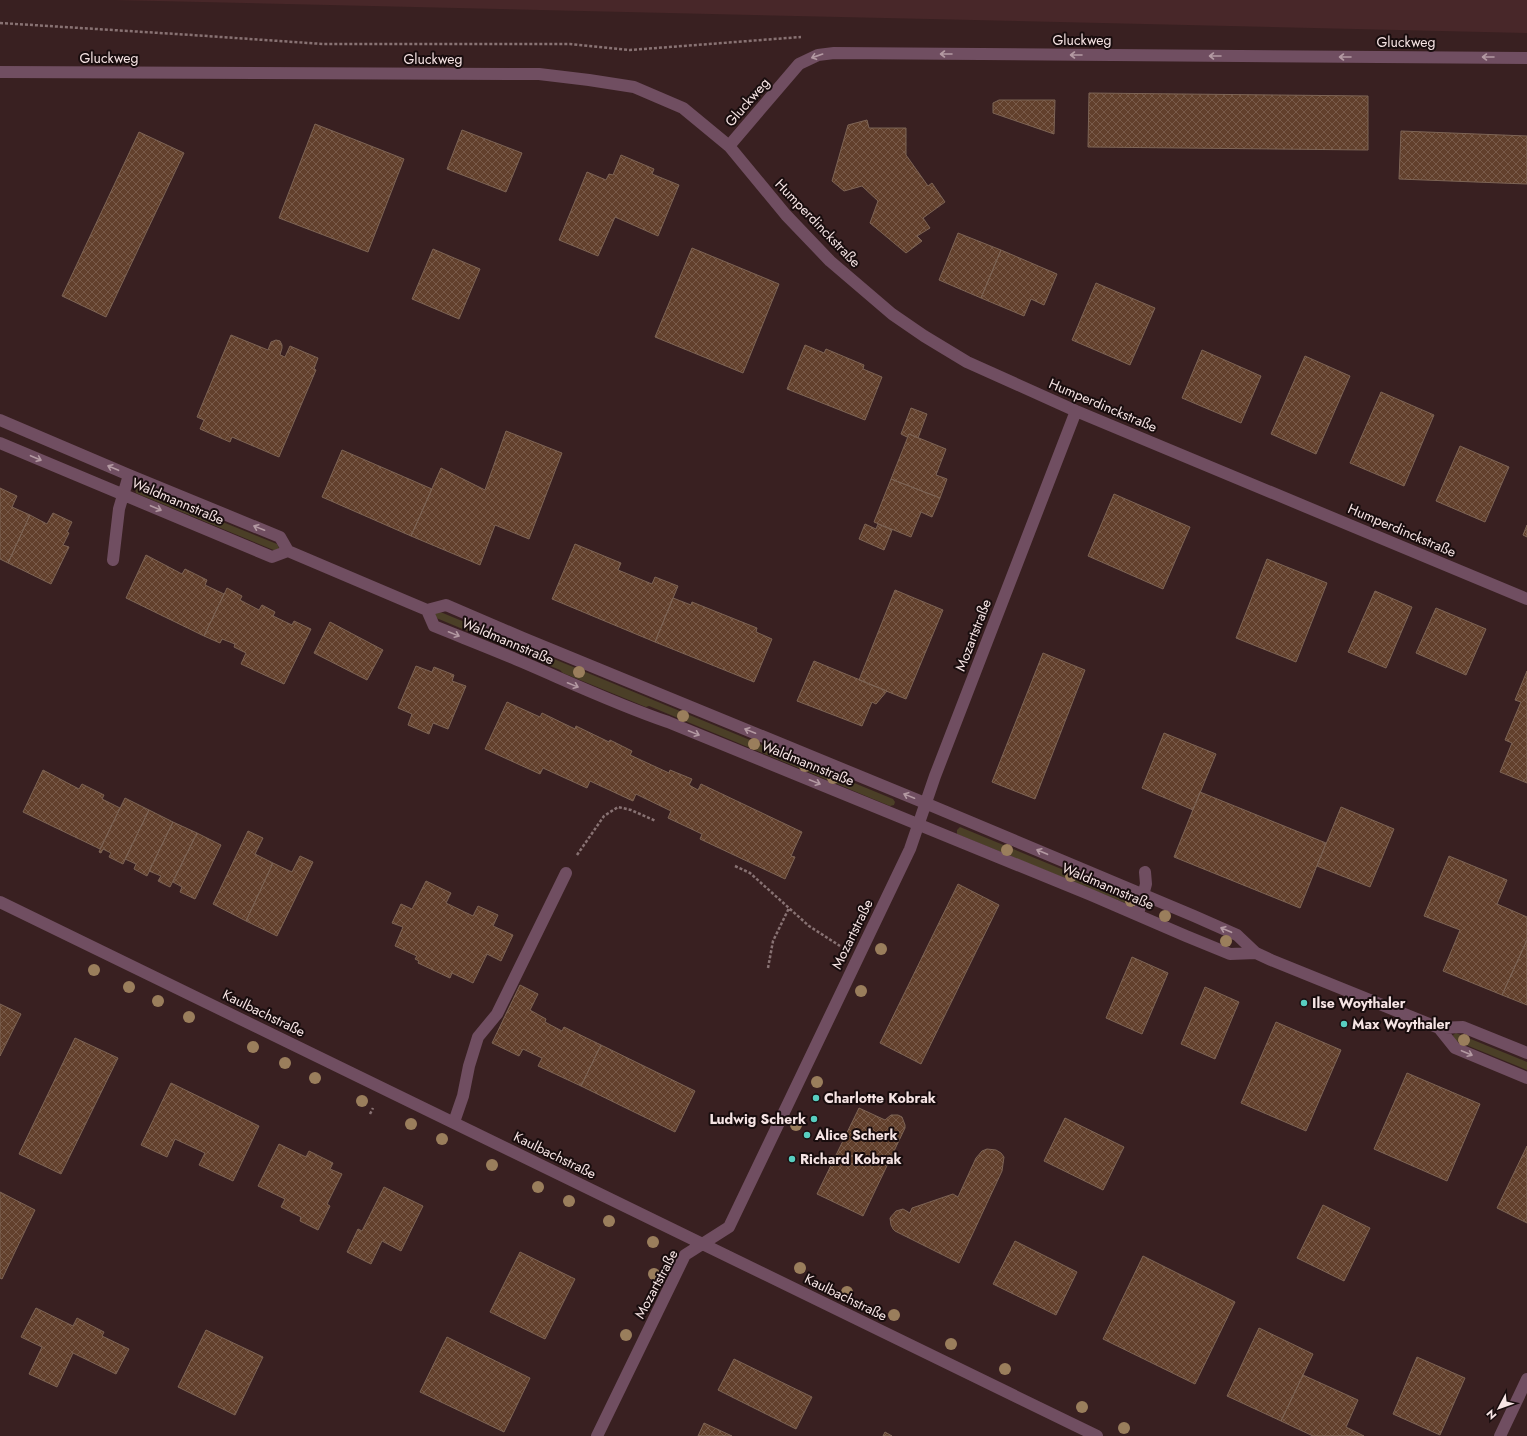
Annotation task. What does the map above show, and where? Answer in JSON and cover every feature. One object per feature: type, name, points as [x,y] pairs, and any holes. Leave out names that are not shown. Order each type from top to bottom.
[{"type":"street","name":"Gluckweg","points":[[0,72],[539,74],[634,87],[683,108],[729,146],[799,64],[818,55],[834,53],[1527,58]]},
{"type":"street","name":"Humperdinckstraße","points":[[729,146],[786,215],[830,261],[892,314],[924,336],[967,362],[1076,411],[1527,599]]},
{"type":"street","name":"Mozartstraße","points":[[597,1436],[685,1255],[729,1227],[910,849],[937,768],[1076,411]]},
{"type":"street","name":"Waldmannstraße","points":[[0,420],[280,537],[288,551],[272,557],[0,443]]},
{"type":"street","points":[[55,466],[62,447]]},
{"type":"street","points":[[114,560],[119,509],[129,475]]},
{"type":"street","points":[[288,551],[427,610]]},
{"type":"street","name":"Waldmannstraße","points":[[1256,954],[1237,935],[925,803],[446,605],[427,610],[434,626],[514,658],[586,690],[1138,914],[1230,954],[1256,954],[1439,1028],[1463,1027],[1527,1053]]},
{"type":"street","points":[[1138,914],[1146,884],[1145,872]]},
{"type":"street","points":[[454,1122],[463,1096],[469,1066],[478,1037],[497,1014],[566,873]]},
{"type":"street","name":"Kaulbachstraße","points":[[0,902],[1097,1436]]},
{"type":"street","points":[[1186,936],[1194,916]]},
{"type":"street","name":"Waldmannstraße","points":[[1439,1028],[1455,1048],[1527,1078]]},
{"type":"street","points":[[1500,1436],[1527,1379]]},
{"type":"path","points":[[0,23],[192,34],[323,44],[570,44],[630,50],[803,36]]},
{"type":"path","points":[[566,873],[586,840],[604,816],[618,807],[631,810],[656,821]]},
{"type":"path","points":[[736,866],[750,873],[809,926],[840,946]]},
{"type":"path","points":[[768,968],[773,941],[789,908]]},
{"type":"shaded area","points":[[113,0],[1527,0],[1527,33]]},
{"type":"shaded area","points":[[136,487],[277,544],[279,548],[276,551],[136,493]]},
{"type":"shaded area","points":[[438,611],[893,799],[895,802],[894,805],[890,806],[649,706],[646,707],[563,673],[560,670],[434,617],[435,613]]},
{"type":"shaded area","points":[[960,827],[1134,899],[1132,906],[957,834],[957,830]]},
{"type":"shaded area","points":[[1456,1033],[1527,1062],[1527,1070],[1454,1040],[1453,1035]]},
{"type":"building","points":[[1089,93],[1368,96],[1368,150],[1088,147]]},
{"type":"building","points":[[999,100],[1055,100],[1054,134],[993,113],[993,103]]},
{"type":"building","points":[[867,120],[869,128],[906,128],[906,155],[928,186],[932,183],[945,202],[923,218],[930,228],[917,236],[922,241],[906,253],[870,223],[878,201],[862,186],[844,191],[832,181],[848,125]]},
{"type":"building","points":[[315,124],[404,159],[368,252],[279,218]]},
{"type":"building","points":[[462,130],[522,153],[506,192],[447,169]]},
{"type":"building","points":[[1401,131],[1527,136],[1527,184],[1399,179]]},
{"type":"building","points":[[139,132],[184,153],[106,317],[62,296]]},
{"type":"building","points":[[621,155],[654,169],[652,174],[679,185],[658,236],[615,217],[598,256],[559,240],[587,172],[606,180],[609,174],[613,175]]},
{"type":"building","points":[[958,233],[1001,250],[981,298],[939,280]]},
{"type":"building","points":[[692,248],[779,284],[743,373],[655,337]]},
{"type":"building","points":[[433,249],[480,269],[459,319],[412,299]]},
{"type":"building","points":[[1001,250],[1057,274],[1044,305],[1031,299],[1024,316],[981,298]]},
{"type":"building","points":[[1096,283],[1155,308],[1130,365],[1072,340]]},
{"type":"building","points":[[231,335],[268,350],[271,342],[276,340],[280,341],[282,348],[280,355],[285,357],[290,346],[318,358],[314,369],[316,370],[279,457],[232,437],[230,442],[200,429],[204,420],[197,417]]},
{"type":"building","points":[[805,345],[824,353],[826,349],[864,365],[863,369],[882,377],[865,420],[787,389]]},
{"type":"building","points":[[1202,350],[1261,376],[1241,423],[1182,398]]},
{"type":"building","points":[[1305,356],[1350,376],[1316,454],[1271,434]]},
{"type":"building","points":[[1381,392],[1434,415],[1404,486],[1350,463]]},
{"type":"building","points":[[911,408],[927,414],[918,438],[909,434],[907,437],[901,434]]},
{"type":"building","points":[[506,431],[562,453],[529,539],[495,525],[480,565],[411,536],[441,468],[485,490]]},
{"type":"building","points":[[909,434],[946,449],[936,475],[947,479],[940,498],[891,479]]},
{"type":"building","points":[[1460,446],[1509,467],[1485,522],[1436,501]]},
{"type":"building","points":[[342,450],[432,489],[411,536],[322,497]]},
{"type":"building","points":[[891,479],[940,498],[932,517],[921,512],[911,537],[874,522]]},
{"type":"building","points":[[0,488],[17,496],[12,507],[30,515],[8,563],[0,559]]},
{"type":"building","points":[[1114,494],[1190,527],[1163,589],[1088,556]]},
{"type":"building","points":[[53,513],[72,522],[67,532],[69,533],[63,545],[69,547],[51,584],[8,563],[30,515],[47,524]]},
{"type":"building","points":[[865,524],[876,529],[878,524],[892,530],[884,550],[859,539]]},
{"type":"building","points":[[1527,525],[1527,537],[1523,535]]},
{"type":"building","points":[[575,544],[621,563],[618,570],[652,584],[655,577],[678,586],[655,642],[552,599]]},
{"type":"building","points":[[146,555],[182,574],[185,569],[207,580],[205,585],[224,594],[204,636],[126,598]]},
{"type":"building","points":[[1267,559],[1327,583],[1296,662],[1236,638]]},
{"type":"building","points":[[227,588],[242,596],[240,600],[259,610],[262,605],[275,612],[273,616],[292,625],[294,621],[311,629],[284,684],[241,664],[246,653],[234,647],[235,644],[222,639],[220,643],[204,636]]},
{"type":"building","points":[[895,590],[943,610],[906,699],[859,680]]},
{"type":"building","points":[[1375,591],[1412,607],[1386,668],[1348,652]]},
{"type":"building","points":[[673,598],[691,605],[692,602],[757,628],[756,632],[772,639],[754,682],[655,642]]},
{"type":"building","points":[[1436,608],[1486,629],[1466,675],[1416,653]]},
{"type":"building","points":[[330,622],[383,650],[367,680],[314,653]]},
{"type":"building","points":[[1043,653],[1085,670],[1035,799],[992,782]]},
{"type":"building","points":[[814,661],[887,691],[876,704],[872,702],[862,726],[797,701]]},
{"type":"building","points":[[416,666],[432,672],[434,667],[454,675],[452,681],[466,686],[448,729],[433,723],[429,734],[408,725],[412,714],[398,708]]},
{"type":"building","points":[[1527,671],[1527,783],[1500,772],[1512,743],[1505,740],[1521,702],[1515,700]]},
{"type":"building","points":[[507,702],[540,717],[542,713],[575,729],[576,726],[609,742],[610,740],[632,751],[630,755],[669,773],[670,770],[692,779],[689,785],[698,790],[701,784],[802,832],[791,856],[795,857],[785,879],[700,839],[702,834],[668,818],[671,811],[636,794],[633,801],[590,781],[587,788],[543,768],[540,774],[485,749]]},
{"type":"building","points":[[1164,733],[1216,754],[1193,810],[1142,788]]},
{"type":"building","points":[[43,770],[79,789],[82,784],[104,795],[102,799],[120,808],[100,849],[23,812]]},
{"type":"building","points":[[1200,792],[1326,843],[1300,908],[1174,857]]},
{"type":"building","points":[[125,798],[149,810],[123,864],[109,857],[111,853],[103,849],[101,853],[99,852]]},
{"type":"building","points":[[1341,807],[1394,829],[1370,887],[1317,866]]},
{"type":"building","points":[[149,810],[173,822],[147,876],[134,869],[136,864],[125,859]]},
{"type":"building","points":[[173,822],[197,833],[170,887],[158,881],[161,876],[149,871]]},
{"type":"building","points":[[248,831],[263,838],[255,854],[273,863],[246,921],[213,904]]},
{"type":"building","points":[[197,833],[221,845],[195,899],[180,892],[182,887],[173,882]]},
{"type":"building","points":[[300,856],[313,862],[277,936],[246,921],[273,863],[292,872]]},
{"type":"building","points":[[1449,856],[1507,880],[1497,904],[1527,917],[1527,940],[1502,995],[1443,971],[1460,930],[1424,916]]},
{"type":"building","points":[[426,881],[451,893],[446,903],[473,916],[478,906],[498,915],[493,926],[513,935],[501,961],[487,954],[473,983],[452,973],[450,978],[418,963],[419,961],[415,959],[417,956],[395,946],[403,927],[392,923],[401,904],[412,909]]},
{"type":"building","points":[[958,884],[999,905],[921,1064],[880,1043]]},
{"type":"building","points":[[1527,940],[1527,1005],[1502,995]]},
{"type":"building","points":[[1132,957],[1168,973],[1142,1034],[1106,1018]]},
{"type":"building","points":[[520,985],[538,994],[530,1010],[546,1019],[545,1022],[562,1031],[564,1027],[601,1045],[581,1086],[538,1066],[542,1058],[523,1049],[519,1056],[492,1043]]},
{"type":"building","points":[[1205,987],[1239,1002],[1215,1059],[1181,1044]]},
{"type":"building","points":[[0,1004],[21,1014],[0,1056]]},
{"type":"building","points":[[1276,1022],[1341,1050],[1306,1131],[1241,1103]]},
{"type":"building","points":[[75,1038],[118,1058],[61,1174],[19,1154]]},
{"type":"building","points":[[601,1045],[695,1091],[675,1132],[581,1086]]},
{"type":"building","points":[[1407,1073],[1480,1104],[1447,1181],[1374,1149]]},
{"type":"building","points":[[171,1083],[259,1126],[233,1181],[199,1165],[205,1153],[175,1139],[167,1157],[141,1145]]},
{"type":"building","points":[[859,1108],[885,1120],[891,1115],[898,1115],[902,1117],[905,1125],[905,1128],[863,1216],[817,1194]]},
{"type":"building","points":[[1065,1118],[1124,1147],[1103,1190],[1044,1161]]},
{"type":"building","points":[[279,1144],[306,1157],[309,1151],[333,1163],[330,1169],[342,1174],[327,1204],[330,1206],[318,1230],[300,1221],[301,1217],[281,1207],[285,1199],[258,1186]]},
{"type":"building","points":[[1527,1146],[1527,1223],[1497,1208]]},
{"type":"building","points":[[987,1149],[996,1150],[1004,1157],[1002,1171],[959,1263],[893,1229],[890,1218],[896,1211],[903,1209],[910,1213],[912,1208],[953,1194],[958,1197],[976,1158],[982,1151]]},
{"type":"building","points":[[384,1187],[423,1206],[401,1251],[382,1241],[371,1264],[347,1252],[358,1229],[362,1231]]},
{"type":"building","points":[[0,1192],[35,1210],[2,1279],[0,1278]]},
{"type":"building","points":[[1323,1205],[1370,1228],[1344,1281],[1297,1258]]},
{"type":"building","points":[[1015,1241],[1077,1272],[1056,1315],[993,1284]]},
{"type":"building","points":[[520,1252],[575,1279],[545,1339],[490,1312]]},
{"type":"building","points":[[1143,1256],[1235,1302],[1195,1384],[1103,1339]]},
{"type":"building","points":[[36,1308],[73,1326],[77,1318],[104,1332],[102,1336],[129,1349],[116,1374],[73,1353],[57,1387],[29,1374],[42,1347],[21,1337]]},
{"type":"building","points":[[1259,1328],[1313,1354],[1281,1421],[1227,1396]]},
{"type":"building","points":[[206,1330],[263,1357],[235,1415],[178,1387]]},
{"type":"building","points":[[447,1337],[530,1378],[504,1432],[420,1392]]},
{"type":"building","points":[[1417,1357],[1465,1378],[1440,1435],[1393,1414]]},
{"type":"building","points":[[734,1359],[812,1397],[796,1429],[718,1390]]},
{"type":"building","points":[[1303,1375],[1358,1400],[1346,1427],[1364,1436],[1313,1436],[1281,1421]]},
{"type":"building","points":[[704,1423],[732,1436],[698,1436]]},
{"type":"building","points":[[885,1432],[892,1436],[883,1436]]},
{"type":"place","name":"Ilse Woythaler","points":[[1304,1003]]},
{"type":"place","name":"Max Woythaler","points":[[1344,1024]]},
{"type":"place","name":"Charlotte Kobrak","points":[[816,1098]]},
{"type":"place","name":"Ludwig Scherk","points":[[814,1119]]},
{"type":"place","name":"Alice Scherk","points":[[807,1135]]},
{"type":"place","name":"Richard Kobrak","points":[[792,1159]]}]
